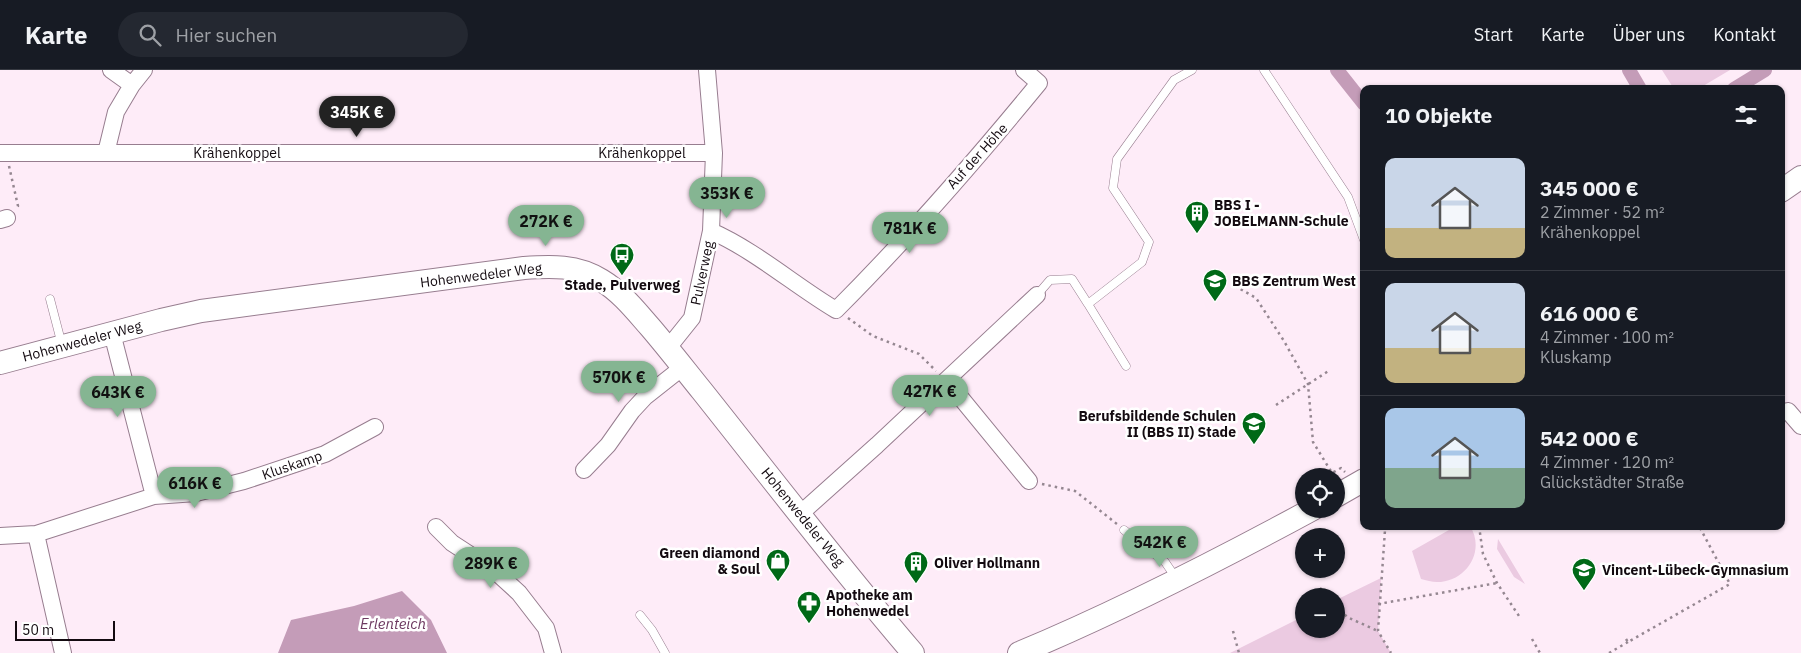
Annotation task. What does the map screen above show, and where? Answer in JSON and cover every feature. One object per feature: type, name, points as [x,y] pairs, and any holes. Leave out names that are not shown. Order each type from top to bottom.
[{"type":"street","points":[[111,70],[132,85]]},
{"type":"street","points":[[106,153],[116,112],[132,85],[144,70]]},
{"type":"street","name":"Pulverweg","points":[[668,348],[692,318],[711,232],[714,153],[707,70]]},
{"type":"street","name":"Auf der Höhe","points":[[836,310],[872,274],[1040,83],[1024,70]]},
{"type":"street","name":"Krähenkoppel","points":[[0,153],[714,153]]},
{"type":"street","points":[[1785,188],[1801,177]]},
{"type":"street","points":[[711,232],[734,241],[808,294],[836,310]]},
{"type":"street","name":"Hohenwedeler Weg","points":[[0,363],[161,320],[201,312],[524,268],[549,266],[574,269],[602,280],[623,297],[668,348],[913,653]]},
{"type":"street","points":[[800,514],[1037,295]]},
{"type":"street","points":[[112,333],[154,496]]},
{"type":"street","points":[[584,470],[608,445],[645,396],[683,367]]},
{"type":"street","points":[[947,380],[1029,481]]},
{"type":"street","points":[[1788,411],[1801,426]]},
{"type":"street","name":"Kluskamp","points":[[0,536],[36,534],[154,496],[196,494],[244,481],[325,454],[376,427]]},
{"type":"street","points":[[1345,491],[1360,482]]},
{"type":"street","points":[[1019,653],[1123,607],[1296,518]]},
{"type":"street","points":[[436,527],[452,543],[495,571],[519,593],[546,628],[553,653]]},
{"type":"street","points":[[36,534],[63,653]]},
{"type":"lane","points":[[1088,304],[1142,262],[1148,242],[1113,188],[1117,159],[1174,80],[1192,70]]},
{"type":"lane","points":[[1264,70],[1348,197],[1360,229]]},
{"type":"lane","points":[[1037,295],[1050,280],[1072,279],[1126,366]]},
{"type":"lane","points":[[50,299],[63,347]]},
{"type":"lane","points":[[1124,530],[1165,562],[1177,580]]},
{"type":"lane","points":[[640,615],[665,653]]},
{"type":"path","points":[[4,219],[18,206],[12,180]]},
{"type":"path","points":[[1235,286],[1256,298],[1284,341],[1308,384],[1313,442],[1325,463]]},
{"type":"path","points":[[836,310],[873,336],[919,354],[947,380]]},
{"type":"path","points":[[1276,405],[1330,370]]},
{"type":"path","points":[[1029,481],[1075,491],[1124,530]]},
{"type":"path","points":[[1385,530],[1378,604],[1378,631],[1391,653]]},
{"type":"path","points":[[1480,530],[1483,554],[1497,583],[1519,616]]},
{"type":"path","points":[[1609,653],[1730,584],[1701,530]]},
{"type":"path","points":[[1378,604],[1497,583]]},
{"type":"path","points":[[1345,615],[1378,631]]},
{"type":"path","points":[[1233,630],[1239,653]]},
{"type":"path","points":[[1626,638],[1628,642]]},
{"type":"path","points":[[1532,639],[1540,653]]},
{"type":"shaded area","points":[[1662,70],[1730,70],[1705,85],[1671,85]]},
{"type":"shaded area","points":[[1449,530],[1472,530],[1476,545],[1474,555],[1464,571],[1457,577],[1447,581],[1435,582],[1421,579],[1412,551]]},
{"type":"shaded area","points":[[1498,539],[1525,584],[1514,577],[1497,549]]},
{"type":"shaded area","points":[[1381,578],[1378,631],[1391,653],[1230,653],[1295,620],[1295,638],[1345,638],[1345,596]]},
{"type":"water","name":"Erlenteich","points":[[402,591],[431,620],[447,653],[278,653],[291,620],[354,606]]},
{"type":"waterway","points":[[1337,70],[1360,99]]},
{"type":"waterway","points":[[1629,70],[1638,85]]},
{"type":"waterway","points":[[1741,85],[1765,70]]},
{"type":"place","name":"BBS I - JOBELMANN-Schule","points":[[1197,234]]},
{"type":"place","name":"Stade, Pulverweg","points":[[622,276]]},
{"type":"place","name":"BBS Zentrum West","points":[[1215,302]]},
{"type":"place","name":"Berufsbildende Schulen II (BBS II) Stade","points":[[1254,445]]},
{"type":"place","name":"Green diamond & Soul","points":[[778,582]]},
{"type":"place","name":"Oliver Hollmann","points":[[916,584]]},
{"type":"place","name":"Vincent-Lübeck-Gymnasium","points":[[1584,591]]},
{"type":"place","name":"Apotheke am Hohenwedel","points":[[809,624]]}]
